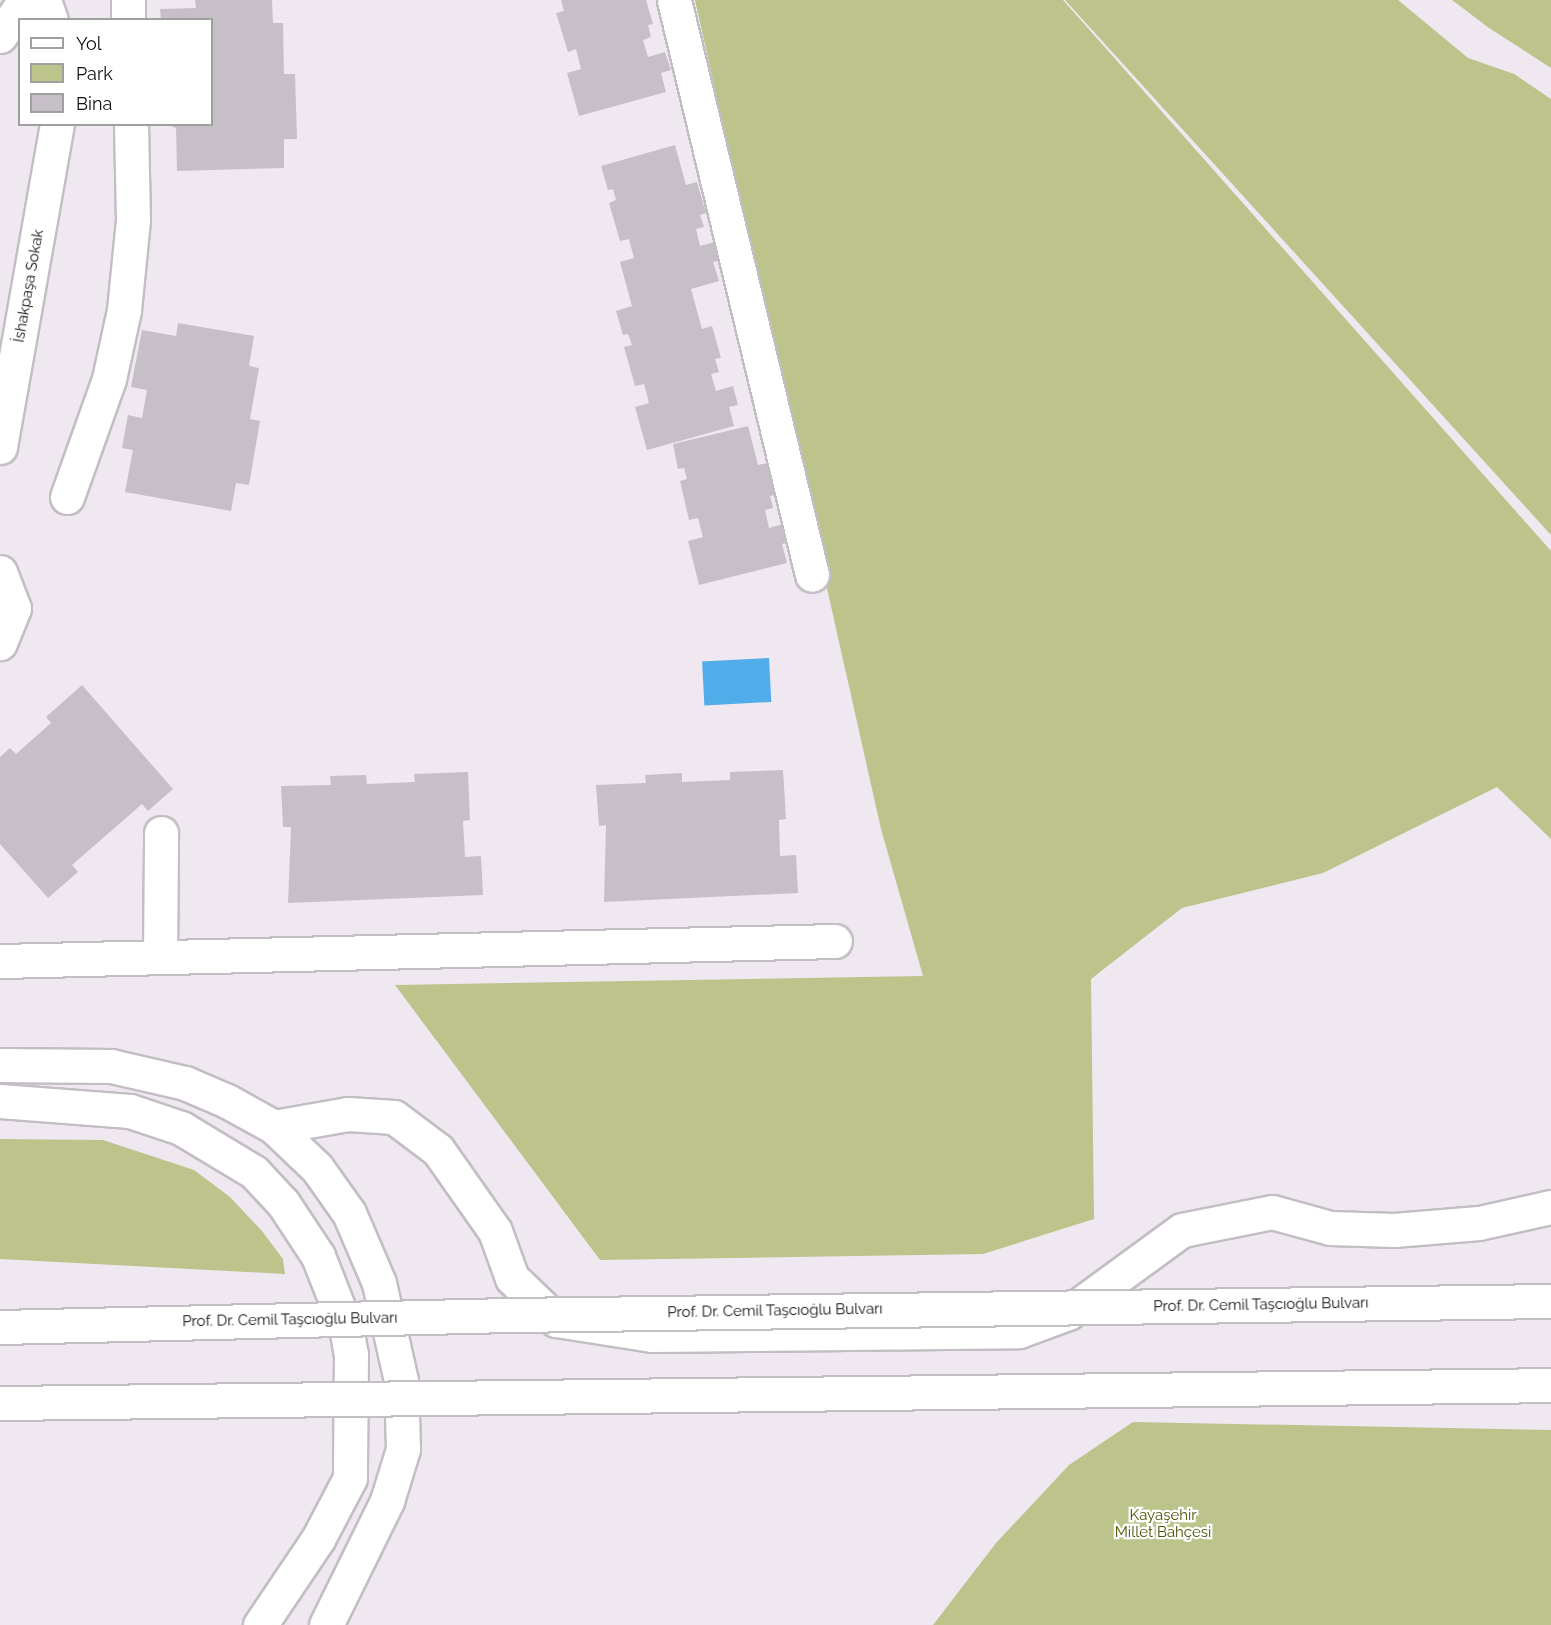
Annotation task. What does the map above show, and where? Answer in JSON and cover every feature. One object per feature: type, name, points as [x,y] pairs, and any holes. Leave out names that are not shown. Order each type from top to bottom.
[{"type":"main road","points":[[0,36],[25,0]]},
{"type":"main road","points":[[44,0],[50,18]]},
{"type":"main road","points":[[128,0],[128,18]]},
{"type":"main road","points":[[674,0],[812,575]]},
{"type":"main road","name":"İshakpaşa Sokak","points":[[0,447],[57,126]]},
{"type":"main road","points":[[67,497],[109,379],[124,310],[133,220],[131,126]]},
{"type":"main road","points":[[0,572],[14,608],[0,643]]},
{"type":"main road","points":[[160,957],[161,833]]},
{"type":"main road","points":[[0,961],[835,941]]},
{"type":"main road","points":[[0,1065],[111,1066],[185,1083],[274,1127],[317,1168],[349,1213],[379,1283],[401,1381],[403,1449],[387,1501],[326,1625]]},
{"type":"main road","points":[[0,1101],[130,1111],[182,1128],[254,1172],[283,1203],[318,1256],[346,1327],[351,1354],[350,1478],[318,1539],[260,1625]]},
{"type":"main road","points":[[274,1127],[348,1114],[394,1117],[438,1150],[495,1231],[512,1278],[556,1320],[652,1335],[1020,1331],[1068,1313],[1182,1230],[1272,1212],[1330,1228],[1394,1230],[1479,1222],[1551,1208]]},
{"type":"main road","name":"Prof. Dr. Cemil Taşcıoğlu Bulvarı","points":[[0,1327],[510,1315],[1551,1301]]},
{"type":"main road","points":[[0,1403],[1551,1385]]},
{"type":"green space","points":[[695,0],[1063,0],[1551,551],[1551,839],[1497,787],[1323,873],[1182,908],[1091,979],[1094,1219],[983,1254],[600,1260],[395,985],[923,976],[881,829]]},
{"type":"green space","points":[[1065,0],[1398,0],[1468,58],[1514,74],[1551,99],[1551,535]]},
{"type":"green space","points":[[1452,0],[1551,0],[1551,68],[1489,28]]},
{"type":"green space","points":[[0,1139],[103,1140],[194,1170],[230,1197],[262,1231],[283,1259],[285,1274],[0,1259]]},
{"type":"green space","name":"Kayaşehir Millet Bahçesi","points":[[1133,1422],[1551,1430],[1551,1625],[933,1625],[996,1543],[1069,1465]]},
{"type":"water","points":[[769,658],[771,702],[704,705],[702,662]]},
{"type":"building","points":[[195,0],[272,0],[273,23],[283,23],[284,74],[295,74],[297,139],[284,139],[284,168],[177,171],[176,128],[170,126],[213,126],[213,18],[161,18],[160,9],[196,8]]},
{"type":"building","points":[[561,0],[646,0],[653,24],[648,25],[651,37],[643,40],[648,57],[665,52],[671,70],[661,73],[666,92],[579,116],[567,73],[581,69],[576,49],[568,52],[556,13],[564,11]]},
{"type":"building","points":[[675,145],[686,185],[697,182],[706,213],[700,215],[704,227],[696,229],[700,246],[718,241],[723,260],[713,262],[719,281],[691,289],[702,329],[712,326],[721,358],[715,359],[719,372],[711,374],[716,391],[733,386],[738,405],[729,407],[734,426],[647,450],[635,407],[649,403],[644,384],[635,386],[624,347],[632,345],[628,334],[623,335],[616,311],[632,306],[620,262],[634,258],[629,239],[620,241],[609,203],[616,200],[613,189],[608,190],[601,166]]},
{"type":"building","points":[[178,323],[254,336],[249,366],[259,368],[250,419],[260,421],[249,485],[236,483],[231,511],[125,492],[133,450],[122,448],[128,415],[142,418],[147,390],[131,387],[142,330],[176,336]]},
{"type":"building","points":[[748,426],[758,465],[768,463],[776,495],[770,496],[773,508],[765,510],[769,528],[787,523],[792,541],[782,544],[787,563],[699,585],[688,541],[703,537],[698,518],[689,520],[680,481],[687,479],[684,468],[678,469],[673,444]]},
{"type":"building","points":[[82,685],[173,789],[148,811],[142,804],[72,865],[78,872],[48,898],[0,844],[0,757],[10,748],[16,754],[51,723],[46,717]]},
{"type":"building","points":[[783,770],[786,819],[779,820],[780,856],[796,855],[798,893],[604,902],[606,825],[599,826],[596,785],[646,783],[645,775],[682,773],[682,782],[730,780],[730,772]]},
{"type":"building","points":[[468,772],[470,820],[463,821],[465,857],[481,856],[483,895],[288,903],[291,827],[283,827],[281,786],[331,785],[330,776],[366,775],[367,784],[415,782],[414,774]]}]
